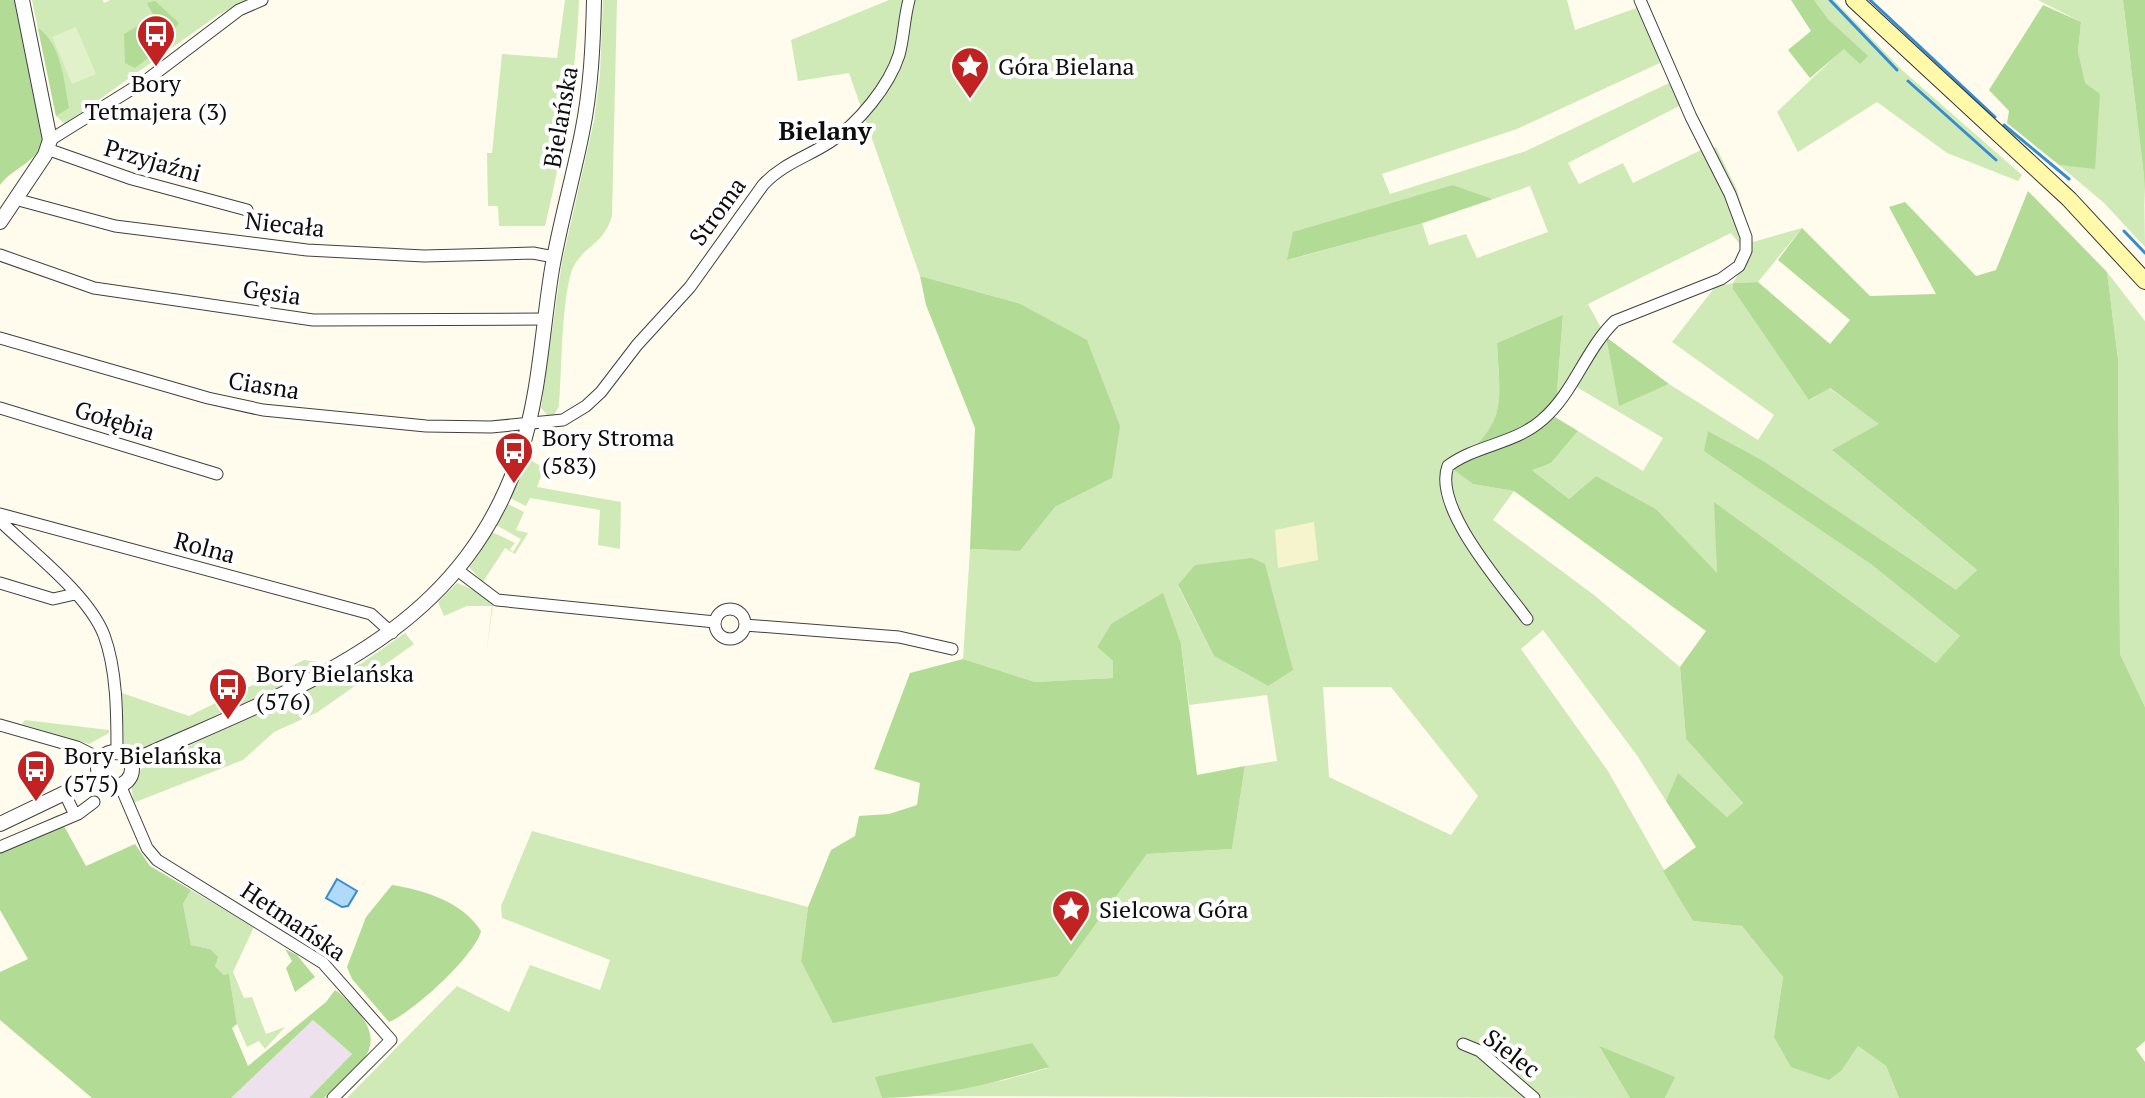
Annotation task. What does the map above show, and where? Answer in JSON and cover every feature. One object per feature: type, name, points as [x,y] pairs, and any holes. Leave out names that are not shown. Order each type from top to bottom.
[{"type":"main road","points":[[1854,0],[2057,187],[2145,281]]},
{"type":"street","points":[[22,0],[49,144]]},
{"type":"street","points":[[0,222],[49,144],[148,79],[239,10],[262,0]]},
{"type":"street","name":"Bielańska","points":[[131,762],[331,671],[392,633],[456,569],[502,497],[528,424],[554,257],[587,104],[594,0]]},
{"type":"street","name":"Stroma","points":[[528,424],[568,418],[586,406],[690,287],[777,170],[833,140],[851,125],[887,80],[898,58],[909,0]]},
{"type":"street","points":[[1527,619],[1465,533],[1444,484],[1448,466],[1520,435],[1544,419],[1560,400],[1603,333],[1615,321],[1721,279],[1739,266],[1746,251],[1746,237],[1730,194],[1691,117],[1640,0]]},
{"type":"street","name":"Przyjaźni","points":[[49,144],[132,179],[247,210]]},
{"type":"street","name":"Niecała","points":[[15,199],[115,226],[307,250],[424,256],[533,253],[554,257]]},
{"type":"street","name":"Gęsia","points":[[0,255],[94,288],[313,320],[545,319]]},
{"type":"street","name":"Ciasna","points":[[0,338],[196,395],[263,410],[426,426],[528,424]]},
{"type":"street","name":"Gołębia","points":[[0,408],[217,474]]},
{"type":"street","name":"Rolna","points":[[0,514],[371,614],[392,633]]},
{"type":"street","points":[[0,521],[75,594],[96,619],[107,646],[117,752],[131,762],[130,777],[120,785],[109,785],[100,776],[101,759]]},
{"type":"street","points":[[456,569],[497,600],[715,622]]},
{"type":"street","points":[[0,583],[53,599],[75,594]]},
{"type":"street","points":[[730,609],[741,614],[745,625],[740,634],[730,639],[719,634],[715,622],[720,613],[730,609]]},
{"type":"street","points":[[745,625],[899,637],[952,649]]},
{"type":"street","points":[[0,725],[77,747],[101,759]]},
{"type":"street","points":[[101,759],[117,752]]},
{"type":"street","points":[[0,824],[100,776]]},
{"type":"street","name":"Hetmańska","points":[[120,785],[151,854],[323,963],[391,1040],[333,1098]]},
{"type":"street","points":[[64,792],[75,815]]},
{"type":"street","points":[[0,847],[75,815],[94,802]]},
{"type":"street","name":"Sielec","points":[[1463,1044],[1480,1051],[1534,1098]]},
{"type":"shaded area","points":[[1315,521],[1318,560],[1278,569],[1274,530]]},
{"type":"shaded area","points":[[313,1020],[352,1054],[309,1098],[231,1098]]},
{"type":"green space","points":[[0,0],[17,0],[44,137],[37,153],[0,185]]},
{"type":"green space","points":[[32,0],[103,0],[104,3],[110,0],[247,0],[218,15],[65,124],[56,116]]},
{"type":"green space","points":[[565,0],[579,0],[575,58],[563,142],[545,226],[499,226],[498,206],[488,206],[487,153],[492,153],[502,54],[557,58]]},
{"type":"green space","points":[[603,0],[617,0],[612,216],[604,233],[580,257],[570,275],[559,406],[554,415],[548,416],[541,408],[562,262],[594,121],[600,74]]},
{"type":"green space","points":[[889,0],[1567,0],[1575,30],[1639,7],[1662,62],[1517,129],[1382,174],[1390,194],[1526,151],[1671,82],[1681,105],[1568,163],[1579,184],[1623,163],[1633,183],[1701,150],[1704,155],[1716,147],[1737,190],[1753,242],[1802,228],[1758,282],[1733,283],[1810,400],[1829,388],[1880,424],[1833,451],[1977,570],[1956,591],[1762,460],[1708,431],[1961,637],[1936,663],[1715,503],[1717,574],[1656,509],[1596,476],[1569,499],[1531,469],[1551,463],[1578,431],[1643,471],[1663,438],[1575,386],[1555,417],[1563,316],[1497,343],[1499,400],[1492,426],[1454,469],[1473,484],[1514,491],[1493,520],[1594,595],[1680,667],[1686,739],[1743,803],[1727,817],[1679,774],[1666,801],[1636,754],[1543,630],[1521,649],[1608,771],[1693,921],[1742,926],[1783,977],[1774,1037],[1842,1070],[1858,1046],[1886,1066],[1899,1098],[1665,1098],[1674,1077],[1600,1048],[1630,1098],[909,1096],[1005,1080],[1048,1068],[876,1077],[882,1098],[347,1098],[457,986],[509,1012],[530,965],[600,990],[610,960],[502,918],[501,906],[532,831],[808,907],[801,961],[1058,976],[1147,854],[1232,849],[1245,766],[1277,761],[1267,695],[1189,705],[1181,644],[1111,624],[1097,647],[1113,661],[1113,678],[1035,682],[963,659],[970,549],[1020,551],[1055,507],[1112,478],[1018,303],[920,276],[849,73],[798,81],[791,40]],"holes":[[[1453,185],[1493,199],[1530,186],[1548,232],[1477,258],[1466,234],[1429,245],[1422,223],[1288,260]],[[1731,233],[1749,256],[1733,283],[1715,287],[1672,342],[1774,415],[1758,440],[1669,384],[1619,405],[1606,337],[1588,304]],[[1314,522],[1318,560],[1278,568],[1275,530]],[[1178,586],[1268,686],[1214,656]],[[1323,687],[1391,687],[1478,796],[1451,835],[1329,777]]]},
{"type":"green space","points":[[1791,0],[1814,0],[1828,19],[1868,56],[1860,64],[1844,49],[1810,78],[1788,50],[1811,31]]},
{"type":"green space","points":[[1814,0],[1834,0],[1902,70],[2022,175],[2018,181],[1947,153],[1877,102],[1798,152],[1777,112],[1844,48],[1867,56],[1828,19]]},
{"type":"green space","points":[[2038,0],[2123,0],[2144,176],[2145,247],[2104,203],[2059,165],[2095,168],[2078,52],[2081,22]]},
{"type":"green space","points":[[2123,0],[2145,0],[2145,205],[2144,176]]},
{"type":"green space","points":[[155,1],[179,23],[160,49],[135,68],[125,63],[124,34],[154,16],[147,3]]},
{"type":"green space","points":[[2043,5],[2081,22],[2078,52],[2085,83],[2100,94],[2095,169],[2059,165],[2007,123],[2009,111],[1989,90]]},
{"type":"green space","points":[[76,27],[96,74],[72,84],[52,37]]},
{"type":"green space","points":[[38,28],[52,43],[63,75],[69,108],[56,116]]},
{"type":"green space","points":[[1453,185],[1493,199],[1423,223],[1287,260],[1293,232]]},
{"type":"green space","points":[[2028,191],[2107,272],[2118,359],[2120,654],[2145,707],[2145,1041],[2136,1049],[2145,1062],[2145,1098],[1899,1098],[1886,1066],[1858,1046],[1842,1070],[1829,1080],[1791,1067],[1774,1037],[1783,977],[1742,926],[1693,921],[1663,871],[1696,847],[1666,801],[1678,773],[1727,817],[1743,803],[1686,739],[1680,667],[1706,631],[1514,491],[1473,484],[1453,469],[1483,438],[1496,414],[1499,400],[1497,343],[1563,315],[1555,417],[1578,431],[1551,463],[1532,470],[1569,499],[1596,476],[1656,509],[1717,573],[1714,502],[1936,663],[1960,636],[1871,564],[1704,451],[1708,431],[1762,460],[1956,590],[1977,570],[1832,450],[1879,424],[1830,388],[1809,400],[1733,289],[1733,283],[1758,282],[1830,344],[1850,320],[1778,260],[1802,228],[1870,296],[1936,294],[1889,207],[1905,202],[1976,276],[1996,270]]},
{"type":"green space","points":[[2107,272],[2145,321],[2145,707],[2120,654],[2118,359]]},
{"type":"green space","points":[[920,276],[1018,303],[1087,340],[1120,426],[1112,478],[1055,507],[1020,551],[970,549],[975,428],[926,305]]},
{"type":"green space","points":[[1606,337],[1669,384],[1619,406]]},
{"type":"green space","points":[[527,458],[544,468],[537,487],[621,502],[620,549],[598,545],[600,510],[530,498],[526,506],[510,498]]},
{"type":"green space","points":[[508,504],[524,512],[516,530],[528,533],[515,554],[505,548],[483,582],[469,567],[492,532],[515,543],[510,549],[513,552],[521,539],[496,525]]},
{"type":"green space","points":[[1252,558],[1265,564],[1293,670],[1268,686],[1214,656],[1178,585],[1195,565]]},
{"type":"green space","points":[[457,583],[478,592],[493,605],[486,654],[492,606],[467,606],[444,616],[438,602]]},
{"type":"green space","points":[[1163,593],[1181,644],[1197,775],[1245,766],[1232,849],[1147,854],[1058,976],[833,1023],[801,961],[808,907],[831,850],[855,836],[859,816],[889,814],[917,805],[920,783],[874,769],[910,673],[963,659],[1035,682],[1113,678],[1113,661],[1097,647],[1111,624]]},
{"type":"green space","points":[[405,633],[414,644],[318,712],[274,732],[243,760],[133,803],[132,788],[141,769],[362,663]]},
{"type":"green space","points":[[304,660],[318,662],[323,669],[138,752],[132,754],[124,747],[122,693],[189,716]]},
{"type":"green space","points":[[25,720],[109,730],[109,733],[89,744],[22,724]]},
{"type":"green space","points":[[58,815],[86,866],[135,844],[150,866],[191,890],[183,904],[191,945],[210,949],[218,957],[215,966],[224,975],[229,974],[237,1024],[232,1028],[248,1066],[326,1002],[335,990],[358,1012],[371,1038],[369,1049],[356,1069],[324,1098],[309,1098],[352,1054],[313,1020],[231,1098],[92,1098],[0,1020],[0,972],[28,959],[0,910],[0,844]]},
{"type":"green space","points":[[392,885],[442,899],[464,912],[481,931],[467,954],[441,982],[412,1008],[389,1022],[352,979],[347,967],[366,917]]},
{"type":"green space","points":[[191,890],[254,927],[233,972],[244,998],[252,997],[266,1034],[285,1027],[265,1049],[259,1041],[247,1047],[237,1024],[229,974],[225,976],[215,966],[210,949],[191,945],[183,904]]},
{"type":"green space","points":[[285,949],[297,955],[315,977],[295,992],[286,968],[292,961]]},
{"type":"green space","points":[[1032,1043],[1049,1067],[1007,1079],[922,1095],[882,1098],[875,1077]]},
{"type":"green space","points":[[1599,1046],[1675,1077],[1665,1098],[1630,1098]]},
{"type":"water","points":[[337,879],[357,891],[348,906],[342,907],[326,898]]},
{"type":"waterway","points":[[1830,0],[1897,70]]},
{"type":"waterway","points":[[1870,0],[1995,117]]},
{"type":"waterway","points":[[1908,81],[1996,160]]},
{"type":"waterway","points":[[2004,125],[2069,179]]},
{"type":"waterway","points":[[2124,231],[2145,253]]},
{"type":"place","name":"Bory Tetmajera (3)","points":[[156,68]]},
{"type":"place","name":"Góra Bielana","points":[[970,100]]},
{"type":"place","name":"Bory Stroma (583)","points":[[514,485]]},
{"type":"place","name":"Bory Bielańska (576)","points":[[228,721]]},
{"type":"place","name":"Bory Bielańska (575)","points":[[36,803]]},
{"type":"place","name":"Sielcowa Góra","points":[[1071,943]]},
{"type":"district","name":"Bielany","points":[[825,130]]}]
